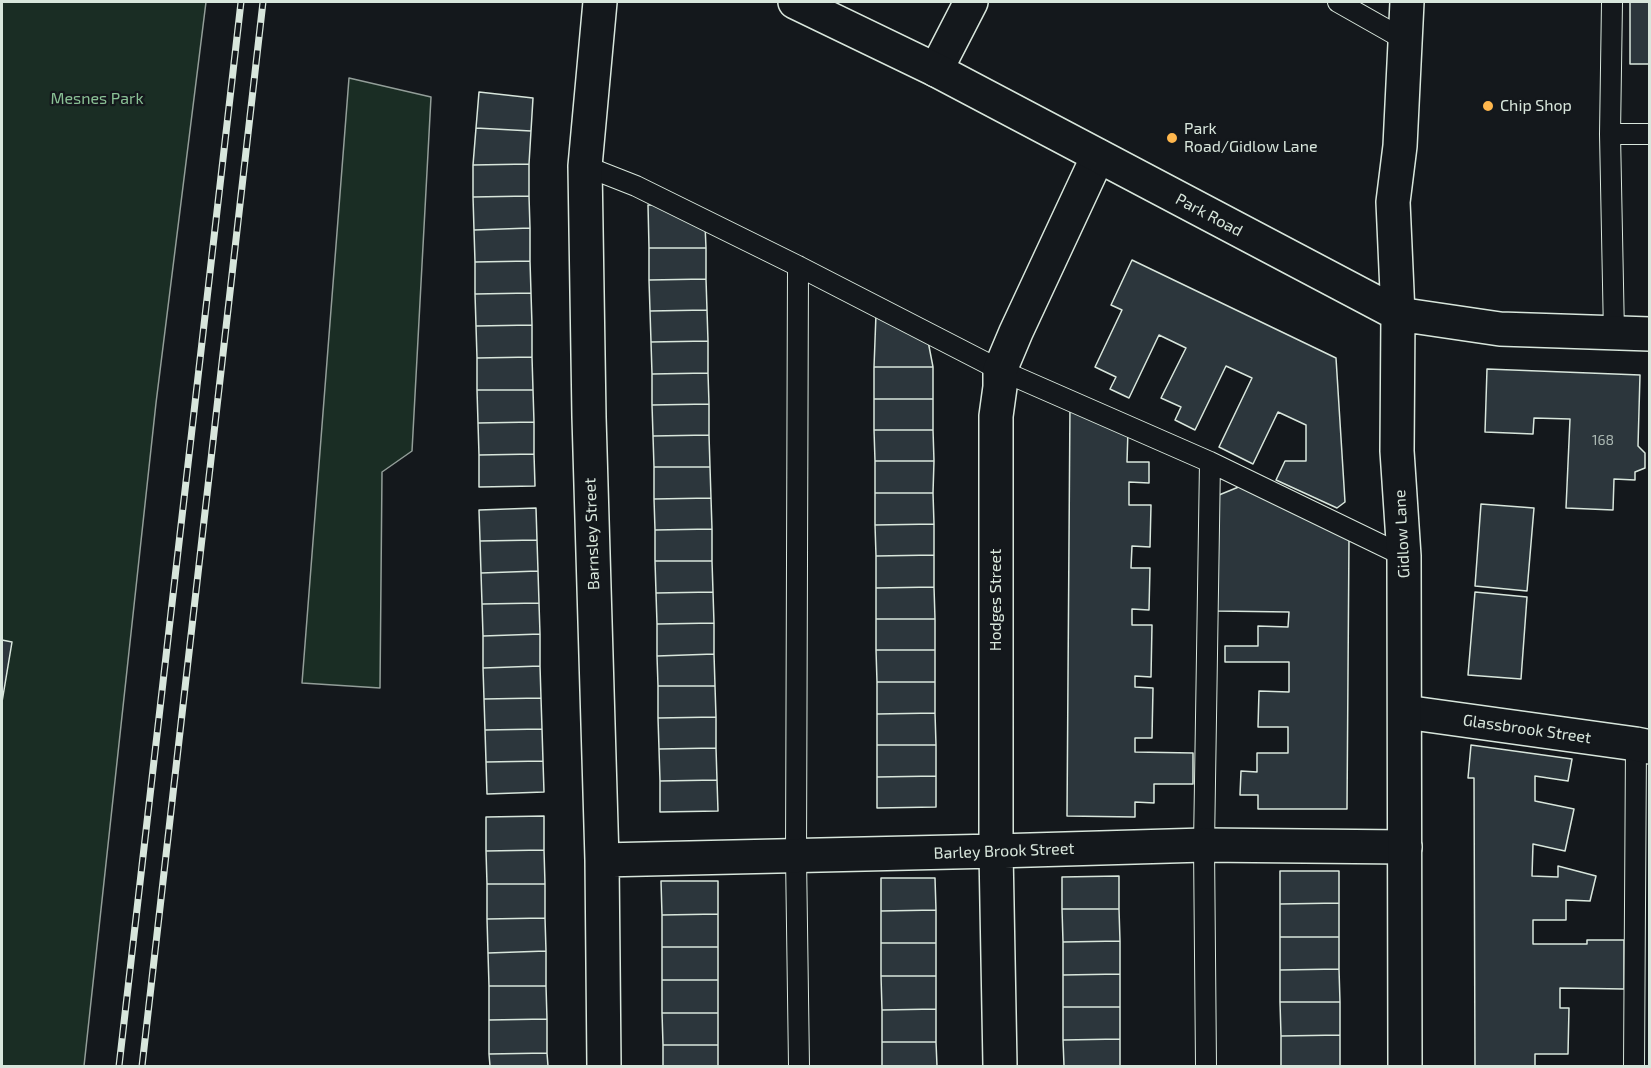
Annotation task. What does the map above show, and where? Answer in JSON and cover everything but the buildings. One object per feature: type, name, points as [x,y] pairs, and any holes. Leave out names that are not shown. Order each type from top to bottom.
[{"type":"street","name":"Barnsley Street","points":[[600,2],[585,166],[589,417],[602,860],[604,1066]]},
{"type":"street","name":"Park Road","points":[[795,2],[936,70],[1398,314],[1500,330],[1650,334]]},
{"type":"street","points":[[936,70],[971,2]]},
{"type":"street","name":"Gidlow Lane","points":[[1405,1066],[1404,556],[1397,452],[1398,314],[1393,202],[1400,146],[1407,2]]},
{"type":"street","name":"Hodges Street","points":[[1000,1066],[996,851],[996,416],[1000,370],[1098,156]]},
{"type":"street","name":"Glassbrook Street","points":[[1405,712],[1643,746]]},
{"type":"street","name":"Barley Brook Street","points":[[602,860],[1204,845],[1406,847]]},
{"type":"lane","points":[[1338,2],[1405,40]]},
{"type":"lane","points":[[1612,2],[1610,134],[1614,334]]},
{"type":"lane","points":[[1610,134],[1650,134]]},
{"type":"lane","points":[[585,166],[636,186],[1000,370],[1210,462],[1404,556]]},
{"type":"lane","points":[[798,266],[796,856],[799,1066]]},
{"type":"lane","points":[[1206,1066],[1204,845],[1210,462]]},
{"type":"lane","points":[[1634,1066],[1642,907],[1643,746]]},
{"type":"green space","name":"Mesnes Park","points":[[2,2],[206,2],[156,403],[84,1066],[2,1066]]},
{"type":"green space","points":[[349,78],[431,97],[412,451],[382,472],[380,688],[302,683]]},
{"type":"railway","points":[[119,1066],[241,2]]},
{"type":"railway","points":[[142,1066],[263,2]]},
{"type":"place","name":"Chip Shop","points":[[1488,106]]},
{"type":"place","name":"Park Road/Gidlow Lane","points":[[1172,138]]}]
